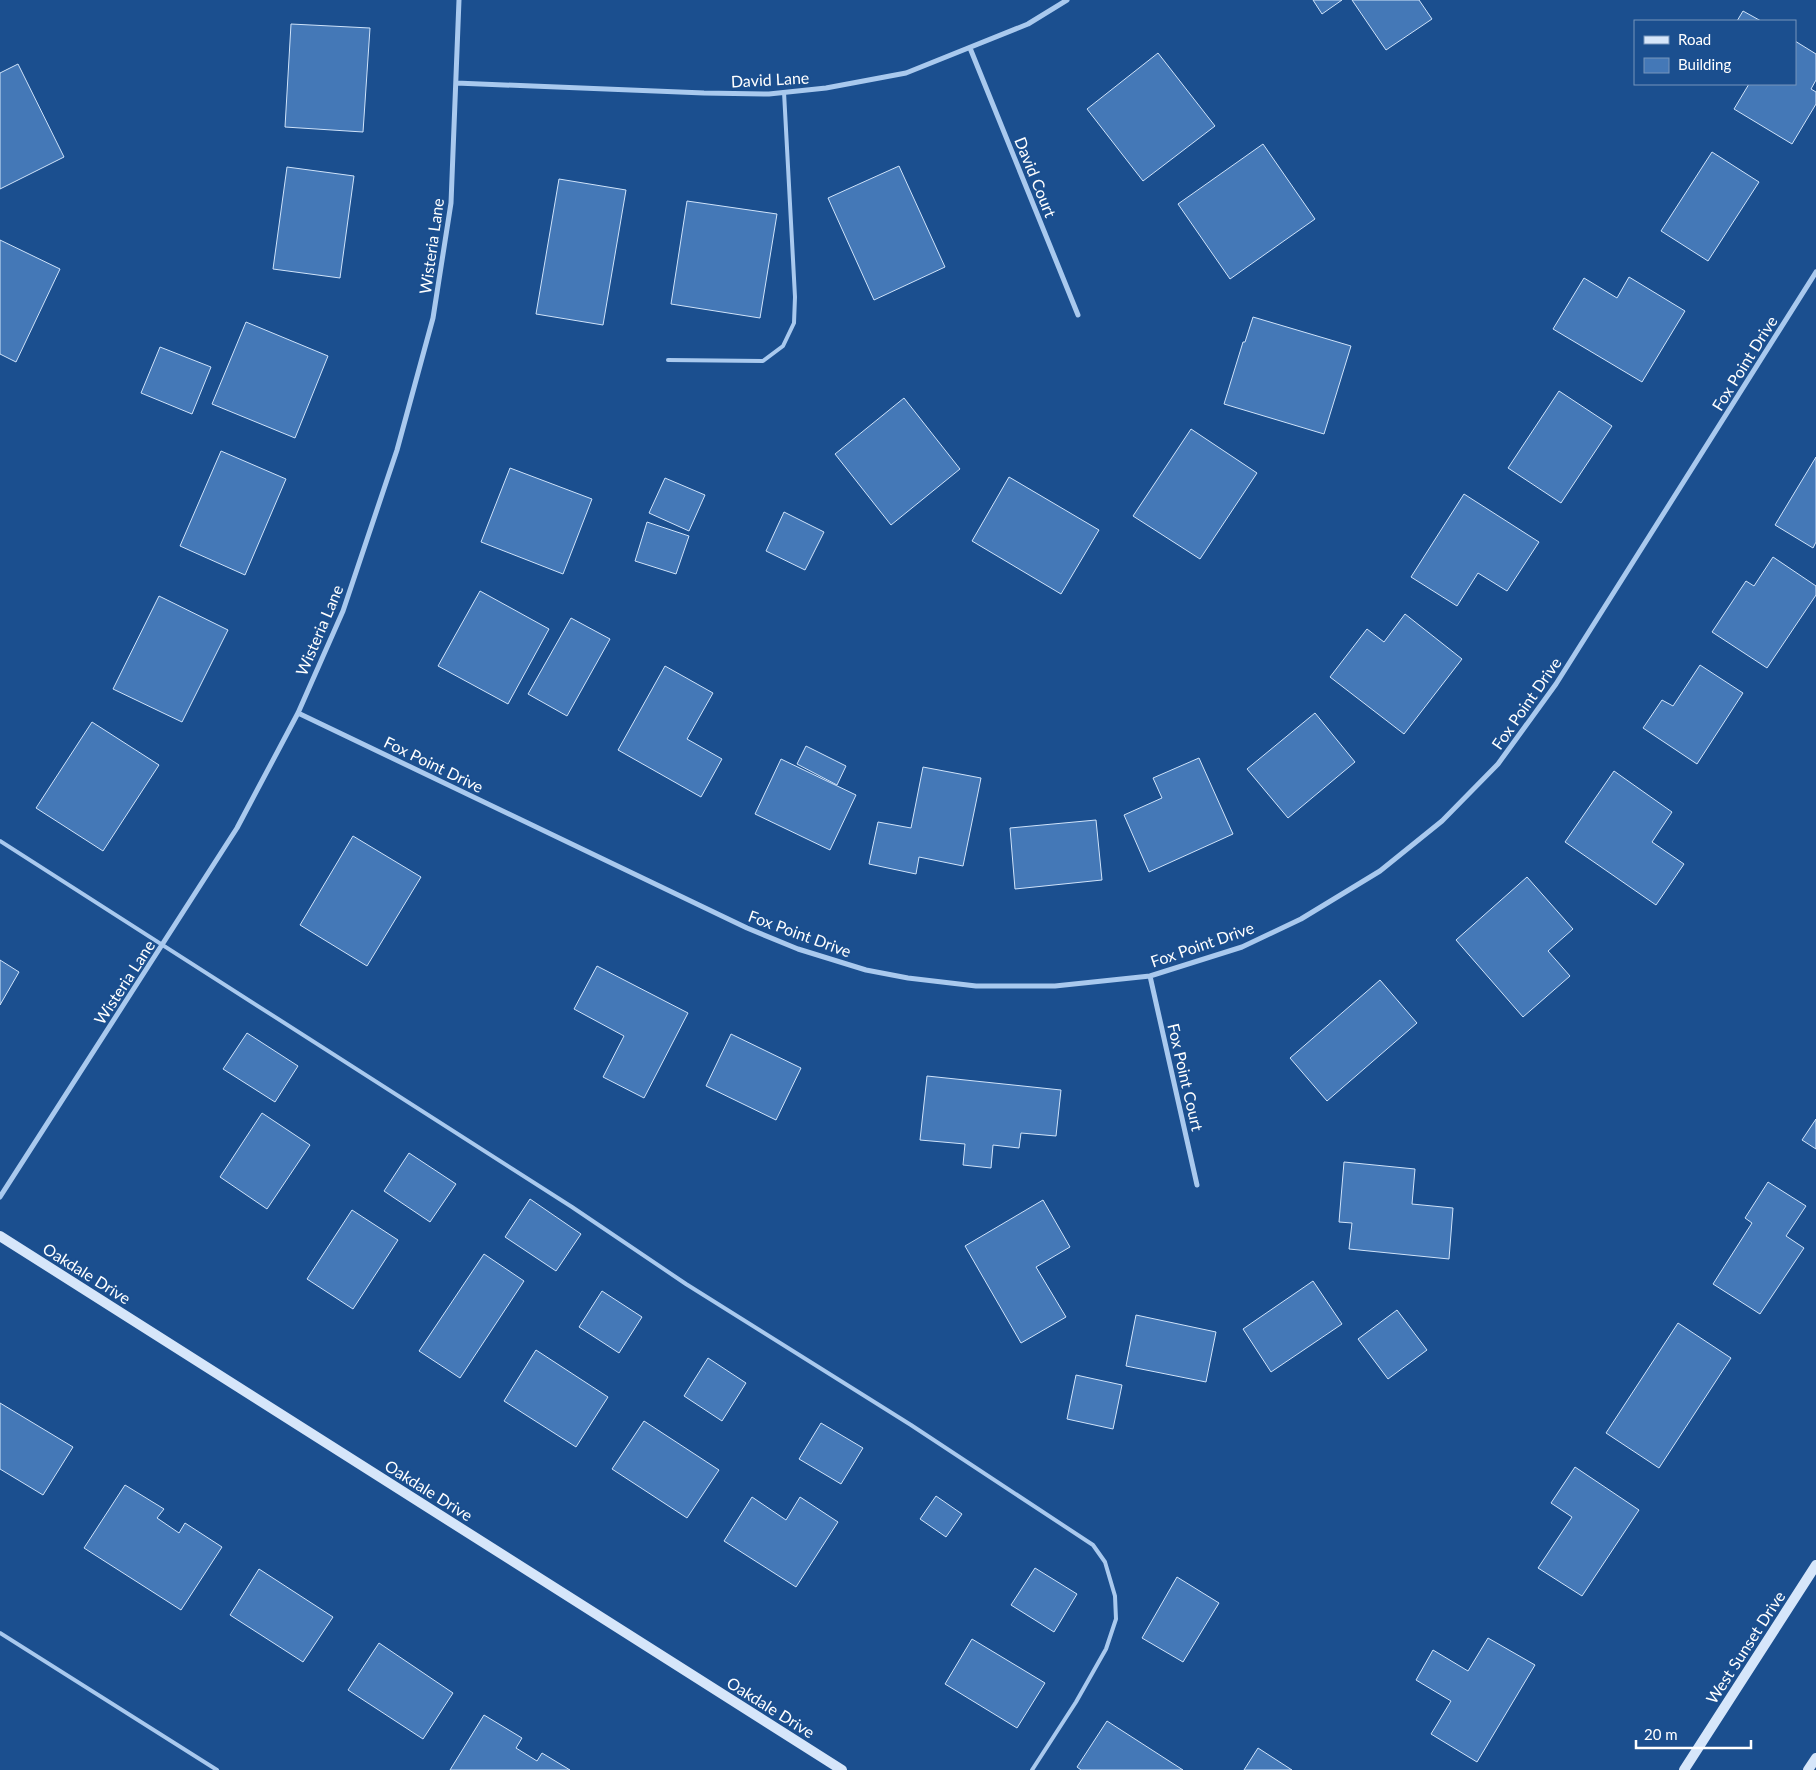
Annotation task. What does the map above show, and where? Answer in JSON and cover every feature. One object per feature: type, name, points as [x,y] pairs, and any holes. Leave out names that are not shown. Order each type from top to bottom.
[{"type":"street","name":"Wisteria Lane","points":[[0,1197],[237,828],[298,713],[346,602],[397,450],[433,318],[451,204],[459,0]]},
{"type":"street","name":"David Lane","points":[[456,84],[704,94],[784,92],[826,88],[906,73],[1028,24],[1067,0]]},
{"type":"street","name":"David Court","points":[[970,48],[1078,315]]},
{"type":"street","name":"Fox Point Drive","points":[[298,713],[746,928],[798,949],[866,970],[908,978],[976,986],[1055,986],[1150,976],[1242,947],[1301,919],[1380,872],[1442,822],[1498,764],[1556,684],[1816,272]]},
{"type":"street","name":"Fox Point Court","points":[[1150,976],[1197,1184]]},
{"type":"street","name":"Oakdale Drive","points":[[0,1236],[842,1770]]},
{"type":"street","name":"West Sunset Drive","points":[[1684,1770],[1816,1565]]},
{"type":"street","points":[[1808,1770],[1816,1758]]},
{"type":"lane","points":[[668,360],[764,360],[783,346],[794,323],[796,297],[784,92]]},
{"type":"lane","points":[[0,841],[564,1202],[686,1284],[911,1425],[1092,1545],[1105,1562],[1115,1596],[1116,1619],[1106,1650],[1076,1702],[1032,1770]]},
{"type":"lane","points":[[0,1634],[217,1770]]},
{"type":"building","points":[[1313,0],[1342,0],[1322,14]]},
{"type":"building","points":[[1352,0],[1419,0],[1432,19],[1386,50]]},
{"type":"building","points":[[1743,11],[1759,20],[1738,20]]},
{"type":"building","points":[[291,24],[370,28],[363,132],[285,127]]},
{"type":"building","points":[[1796,42],[1816,54],[1816,80],[1811,89],[1816,92],[1816,104],[1792,144],[1734,109],[1748,85],[1796,85]]},
{"type":"building","points":[[1158,53],[1215,126],[1143,181],[1087,109]]},
{"type":"building","points":[[18,64],[64,157],[0,189],[0,73]]},
{"type":"building","points":[[1263,144],[1315,219],[1230,279],[1178,204]]},
{"type":"building","points":[[1712,152],[1759,182],[1708,261],[1661,231]]},
{"type":"building","points":[[899,166],[945,267],[874,300],[828,198]]},
{"type":"building","points":[[287,167],[354,176],[340,278],[273,269]]},
{"type":"building","points":[[559,179],[626,190],[603,325],[536,314]]},
{"type":"building","points":[[687,201],[777,214],[760,318],[671,304]]},
{"type":"building","points":[[0,240],[60,269],[16,362],[0,354]]},
{"type":"building","points":[[1629,277],[1685,311],[1642,382],[1553,329],[1584,278],[1617,298]]},
{"type":"building","points":[[1253,317],[1351,346],[1324,434],[1224,404],[1243,342],[1245,342]]},
{"type":"building","points":[[246,322],[328,356],[295,438],[212,404]]},
{"type":"building","points":[[160,347],[211,367],[192,414],[141,393]]},
{"type":"building","points":[[1559,391],[1612,426],[1561,503],[1508,468]]},
{"type":"building","points":[[904,398],[960,469],[891,525],[835,454]]},
{"type":"building","points":[[1191,429],[1257,473],[1200,559],[1133,516]]},
{"type":"building","points":[[221,451],[286,479],[245,575],[180,546]]},
{"type":"building","points":[[1816,457],[1816,542],[1813,548],[1775,525]]},
{"type":"building","points":[[510,468],[592,499],[563,574],[481,542]]},
{"type":"building","points":[[1009,477],[1099,530],[1061,594],[972,541]]},
{"type":"building","points":[[665,478],[705,495],[689,531],[649,513]]},
{"type":"building","points":[[1464,494],[1539,542],[1507,591],[1478,573],[1457,606],[1411,577]]},
{"type":"building","points":[[784,512],[824,532],[805,570],[766,551]]},
{"type":"building","points":[[647,522],[689,536],[676,574],[635,561]]},
{"type":"building","points":[[1773,557],[1816,586],[1816,595],[1767,668],[1712,632],[1746,581],[1754,586]]},
{"type":"building","points":[[480,591],[549,629],[508,704],[438,666]]},
{"type":"building","points":[[159,596],[228,630],[182,722],[113,689]]},
{"type":"building","points":[[1405,614],[1462,659],[1404,734],[1330,677],[1367,629],[1384,642]]},
{"type":"building","points":[[571,618],[610,639],[567,716],[528,694]]},
{"type":"building","points":[[1700,665],[1743,693],[1697,764],[1643,728],[1662,700],[1673,706]]},
{"type":"building","points":[[665,666],[713,693],[687,739],[722,759],[701,797],[618,750]]},
{"type":"building","points":[[1315,713],[1355,762],[1288,818],[1247,769]]},
{"type":"building","points":[[92,722],[159,765],[103,851],[36,808]]},
{"type":"building","points":[[806,746],[846,766],[837,785],[797,764]]},
{"type":"building","points":[[1199,758],[1233,834],[1149,872],[1124,815],[1162,798],[1153,778]]},
{"type":"building","points":[[781,759],[856,795],[830,850],[755,814]]},
{"type":"building","points":[[923,767],[981,778],[963,866],[919,857],[916,874],[869,864],[878,822],[911,828]]},
{"type":"building","points":[[1614,771],[1672,812],[1652,842],[1684,864],[1656,905],[1565,842]]},
{"type":"building","points":[[1096,820],[1102,880],[1015,889],[1010,828]]},
{"type":"building","points":[[353,836],[421,877],[367,966],[300,925]]},
{"type":"building","points":[[1527,877],[1573,929],[1548,951],[1570,976],[1523,1017],[1456,940]]},
{"type":"building","points":[[0,960],[19,972],[0,1005]]},
{"type":"building","points":[[597,966],[688,1013],[644,1098],[603,1077],[624,1036],[574,1009]]},
{"type":"building","points":[[1380,980],[1417,1023],[1327,1101],[1290,1058]]},
{"type":"building","points":[[247,1033],[298,1066],[275,1102],[223,1069]]},
{"type":"building","points":[[731,1034],[801,1068],[776,1120],[706,1086]]},
{"type":"building","points":[[927,1076],[1061,1090],[1056,1136],[1021,1133],[1019,1148],[993,1145],[991,1168],[963,1165],[965,1144],[920,1140]]},
{"type":"building","points":[[262,1113],[310,1145],[267,1209],[220,1177]]},
{"type":"building","points":[[1816,1119],[1816,1149],[1802,1140]]},
{"type":"building","points":[[409,1153],[456,1184],[430,1222],[384,1191]]},
{"type":"building","points":[[1344,1162],[1415,1169],[1412,1204],[1453,1208],[1449,1259],[1349,1249],[1352,1223],[1339,1222]]},
{"type":"building","points":[[1768,1182],[1806,1206],[1786,1236],[1804,1248],[1760,1314],[1713,1284],[1752,1223],[1745,1218]]},
{"type":"building","points":[[530,1199],[581,1234],[556,1271],[505,1237]]},
{"type":"building","points":[[1043,1200],[1070,1247],[1036,1267],[1066,1317],[1021,1343],[965,1246]]},
{"type":"building","points":[[352,1210],[398,1240],[353,1309],[307,1279]]},
{"type":"building","points":[[484,1254],[524,1281],[460,1378],[419,1351]]},
{"type":"building","points":[[1313,1281],[1342,1324],[1271,1372],[1243,1329]]},
{"type":"building","points":[[602,1291],[642,1317],[619,1353],[579,1327]]},
{"type":"building","points":[[1397,1310],[1427,1350],[1388,1379],[1358,1339]]},
{"type":"building","points":[[1136,1315],[1216,1332],[1206,1382],[1126,1366]]},
{"type":"building","points":[[1678,1323],[1731,1358],[1659,1468],[1606,1433]]},
{"type":"building","points":[[536,1350],[608,1397],[576,1447],[504,1401]]},
{"type":"building","points":[[708,1358],[746,1383],[722,1421],[684,1396]]},
{"type":"building","points":[[1076,1375],[1122,1385],[1113,1429],[1067,1419]]},
{"type":"building","points":[[0,1403],[73,1447],[43,1495],[0,1469]]},
{"type":"building","points":[[644,1421],[719,1470],[687,1518],[612,1469]]},
{"type":"building","points":[[821,1423],[863,1448],[841,1484],[799,1459]]},
{"type":"building","points":[[1575,1467],[1639,1510],[1582,1596],[1538,1568],[1572,1517],[1551,1503]]},
{"type":"building","points":[[125,1485],[164,1509],[157,1518],[179,1533],[185,1523],[222,1547],[181,1610],[84,1548]]},
{"type":"building","points":[[936,1496],[962,1514],[946,1537],[920,1519]]},
{"type":"building","points":[[752,1497],[786,1520],[800,1497],[838,1522],[796,1587],[724,1541]]},
{"type":"building","points":[[1035,1568],[1077,1594],[1054,1632],[1011,1605]]},
{"type":"building","points":[[259,1569],[333,1617],[303,1662],[230,1615]]},
{"type":"building","points":[[1177,1577],[1219,1603],[1183,1662],[1142,1638]]},
{"type":"building","points":[[1488,1638],[1535,1665],[1477,1762],[1431,1734],[1451,1701],[1416,1680],[1433,1650],[1468,1671]]},
{"type":"building","points":[[972,1639],[1045,1683],[1017,1728],[945,1684]]},
{"type":"building","points":[[379,1643],[453,1693],[423,1739],[348,1690]]},
{"type":"building","points":[[484,1715],[522,1738],[516,1748],[537,1761],[542,1753],[570,1770],[450,1770]]},
{"type":"building","points":[[1107,1721],[1183,1770],[1081,1770],[1077,1767]]},
{"type":"building","points":[[1258,1748],[1292,1770],[1244,1770]]}]
